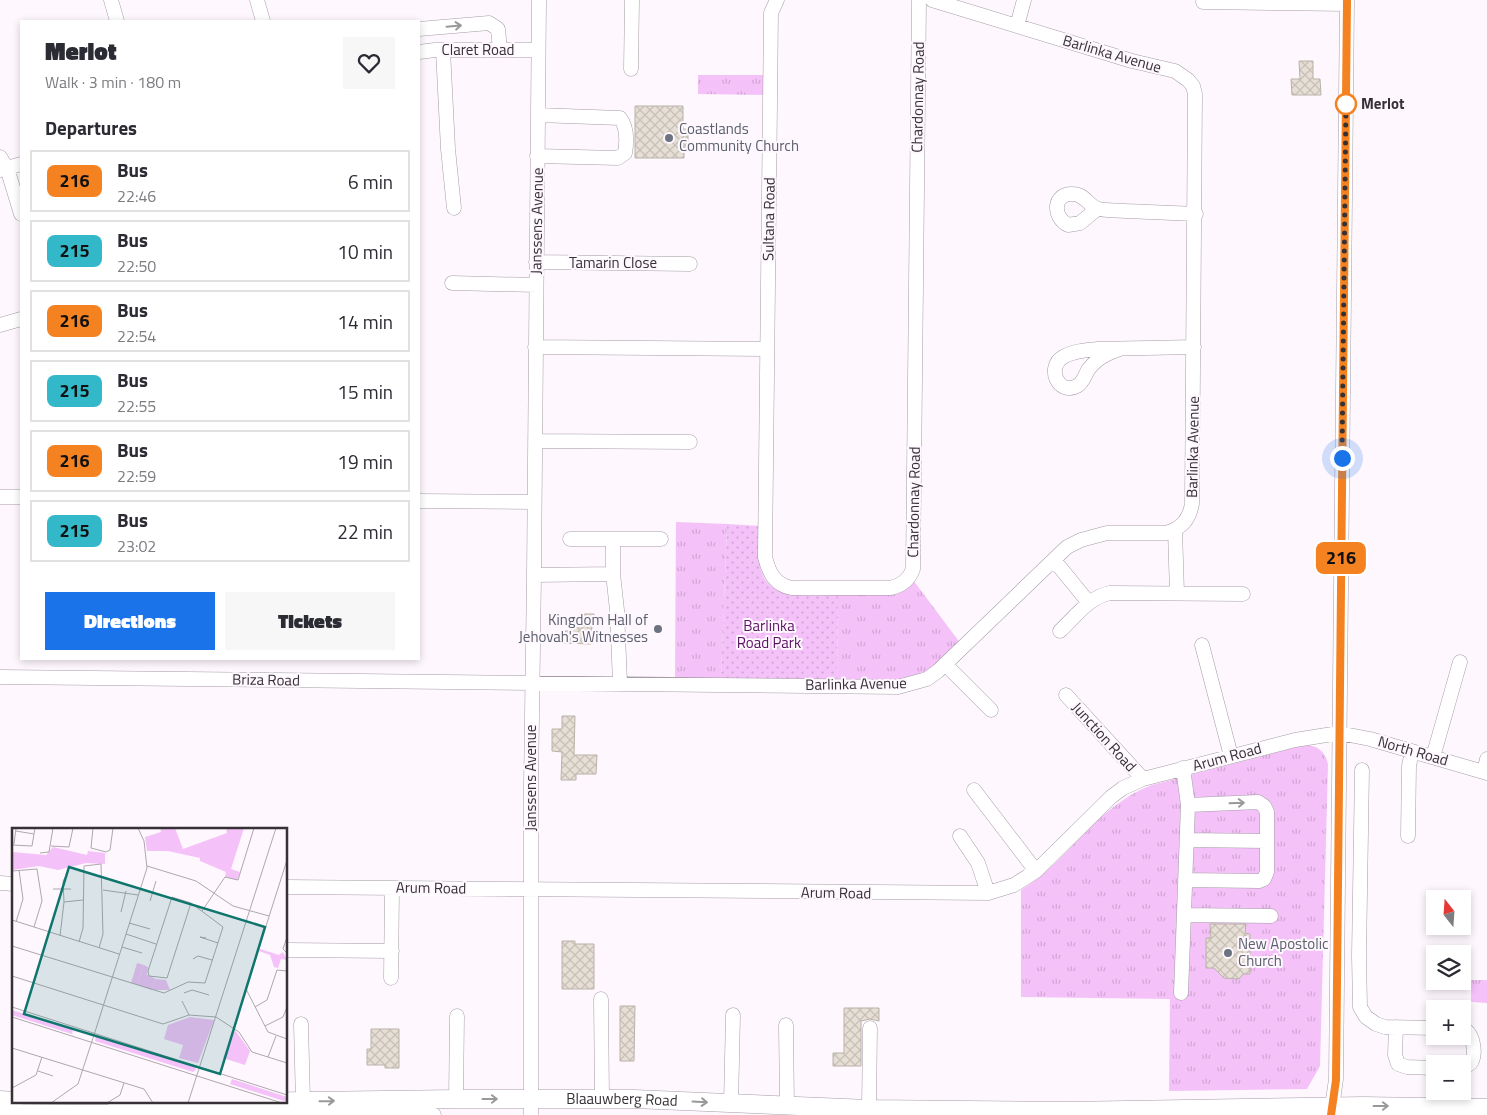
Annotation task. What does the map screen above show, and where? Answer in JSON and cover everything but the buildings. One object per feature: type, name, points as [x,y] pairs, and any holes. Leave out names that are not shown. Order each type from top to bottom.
[{"type":"main road","name":"Blaauwberg Road","points":[[162,1102],[456,1099],[531,1107],[602,1099],[869,1109],[1332,1111],[1428,1106],[1487,1108]]},
{"type":"street","points":[[111,0],[117,20]]},
{"type":"street","points":[[257,0],[263,20]]},
{"type":"street","name":"Janssens Avenue","points":[[531,1107],[531,683],[534,575],[539,0]]},
{"type":"street","points":[[631,69],[632,0]]},
{"type":"street","name":"Sultana Road","points":[[768,349],[771,14],[777,0]]},
{"type":"street","name":"Chardonnay Road","points":[[768,349],[765,557],[769,572],[779,583],[792,588],[890,588],[900,585],[908,578],[914,563],[919,0]]},
{"type":"street","points":[[932,0],[1016,26],[1024,0]]},
{"type":"street","points":[[1203,2],[1347,2],[1336,1080],[1332,1111]]},
{"type":"street","points":[[420,29],[489,23],[498,30],[500,49]]},
{"type":"street","name":"Barlinka Avenue","points":[[531,683],[898,686],[927,679],[946,664],[1067,547],[1095,535],[1107,533],[1166,533],[1184,524],[1190,515],[1192,504],[1196,214],[1195,94],[1193,86],[1176,71],[1132,61],[1016,26]]},
{"type":"street","name":"Claret Road","points":[[420,52],[500,49],[538,50]]},
{"type":"street","points":[[443,50],[448,149],[454,208]]},
{"type":"street","points":[[537,156],[618,158],[626,153],[626,128],[620,118],[538,115]]},
{"type":"street","points":[[20,164],[2,165],[20,211]]},
{"type":"street","points":[[1098,209],[1196,214]]},
{"type":"street","name":"Tamarin Close","points":[[536,262],[690,264]]},
{"type":"street","points":[[452,283],[536,285]]},
{"type":"street","points":[[0,325],[20,319]]},
{"type":"street","points":[[535,347],[768,349]]},
{"type":"street","points":[[1120,349],[1194,347]]},
{"type":"street","points":[[534,441],[690,442]]},
{"type":"street","points":[[0,497],[20,497]]},
{"type":"street","points":[[420,501],[534,502]]},
{"type":"street","points":[[1175,530],[1177,593]]},
{"type":"street","points":[[570,539],[661,539]]},
{"type":"street","points":[[613,539],[613,574],[617,610],[620,683]]},
{"type":"street","points":[[1054,560],[1089,603]]},
{"type":"street","points":[[534,575],[613,574]]},
{"type":"street","points":[[1060,631],[1097,596],[1110,592],[1243,594]]},
{"type":"street","points":[[1202,645],[1231,756]]},
{"type":"street","points":[[1433,757],[1460,662]]},
{"type":"street","points":[[946,664],[991,710]]},
{"type":"street","name":"Briza Road","points":[[0,677],[531,683]]},
{"type":"street","name":"Junction Road","points":[[1066,694],[1143,779]]},
{"type":"street","name":"North Road","points":[[1339,733],[1370,739],[1433,757],[1486,768]]},
{"type":"street","name":"Arum Road","points":[[288,887],[988,893],[1014,885],[1036,871],[1122,788],[1143,779],[1183,768],[1302,738],[1339,733]]},
{"type":"street","points":[[1408,836],[1409,766],[1412,750]]},
{"type":"street","points":[[1181,993],[1188,805],[1183,768]]},
{"type":"street","points":[[1362,770],[1360,1007],[1370,1022],[1385,1027],[1426,1028]]},
{"type":"street","points":[[974,790],[1036,871]]},
{"type":"street","points":[[1185,880],[1262,880],[1267,872],[1267,812],[1264,806],[1261,804],[1188,805]]},
{"type":"street","points":[[960,836],[978,863],[988,893]]},
{"type":"street","points":[[1187,840],[1267,841]]},
{"type":"street","points":[[1338,886],[1360,887]]},
{"type":"street","points":[[391,978],[392,888]]},
{"type":"street","points":[[1184,915],[1271,916]]},
{"type":"street","points":[[288,950],[392,951]]},
{"type":"street","points":[[601,999],[602,1099]]},
{"type":"street","points":[[732,1104],[733,1015]]},
{"type":"street","points":[[456,1099],[457,1016]]},
{"type":"street","points":[[301,1024],[303,1102]]},
{"type":"street","points":[[786,1025],[787,1107]]},
{"type":"street","points":[[1396,1027],[1395,1055],[1398,1064],[1407,1067],[1426,1068]]},
{"type":"street","points":[[869,1109],[870,1028]]},
{"type":"street","points":[[1471,1036],[1473,1059],[1471,1061]]},
{"type":"street","points":[[0,1111],[434,1115]]},
{"type":"green space","points":[[698,75],[764,75],[764,95],[698,94]]},
{"type":"green space","points":[[676,522],[727,524],[721,678],[675,678]]},
{"type":"green space","name":"Barlinka Road Park","points":[[727,524],[760,526],[760,565],[764,577],[770,585],[780,591],[791,594],[838,595],[837,680],[721,678]]},
{"type":"green space","points":[[913,580],[961,644],[935,667],[915,677],[893,681],[837,680],[838,595],[892,595],[900,592]]},
{"type":"green space","points":[[1304,745],[1313,746],[1323,752],[1328,764],[1320,1066],[1307,1089],[1169,1091],[1170,999],[1021,997],[1021,890],[1054,864],[1099,819],[1133,794],[1152,785]]},
{"type":"green space","points":[[1471,980],[1487,980],[1487,1003],[1471,1002]]},
{"type":"bus line","name":"216","points":[[1331,1115],[1336,1080],[1347,0]]},
{"type":"place","name":"Merlot","points":[[1346,104]]},
{"type":"place","name":"Coastlands Community Church","points":[[669,138]]},
{"type":"place","name":"Kingdom Hall of Jehovah's Witnesses","points":[[658,629]]},
{"type":"place","name":"New Apostolic Church","points":[[1228,953]]},
{"type":"route","points":[[1342,458],[1346,100],[1346,104]]}]
